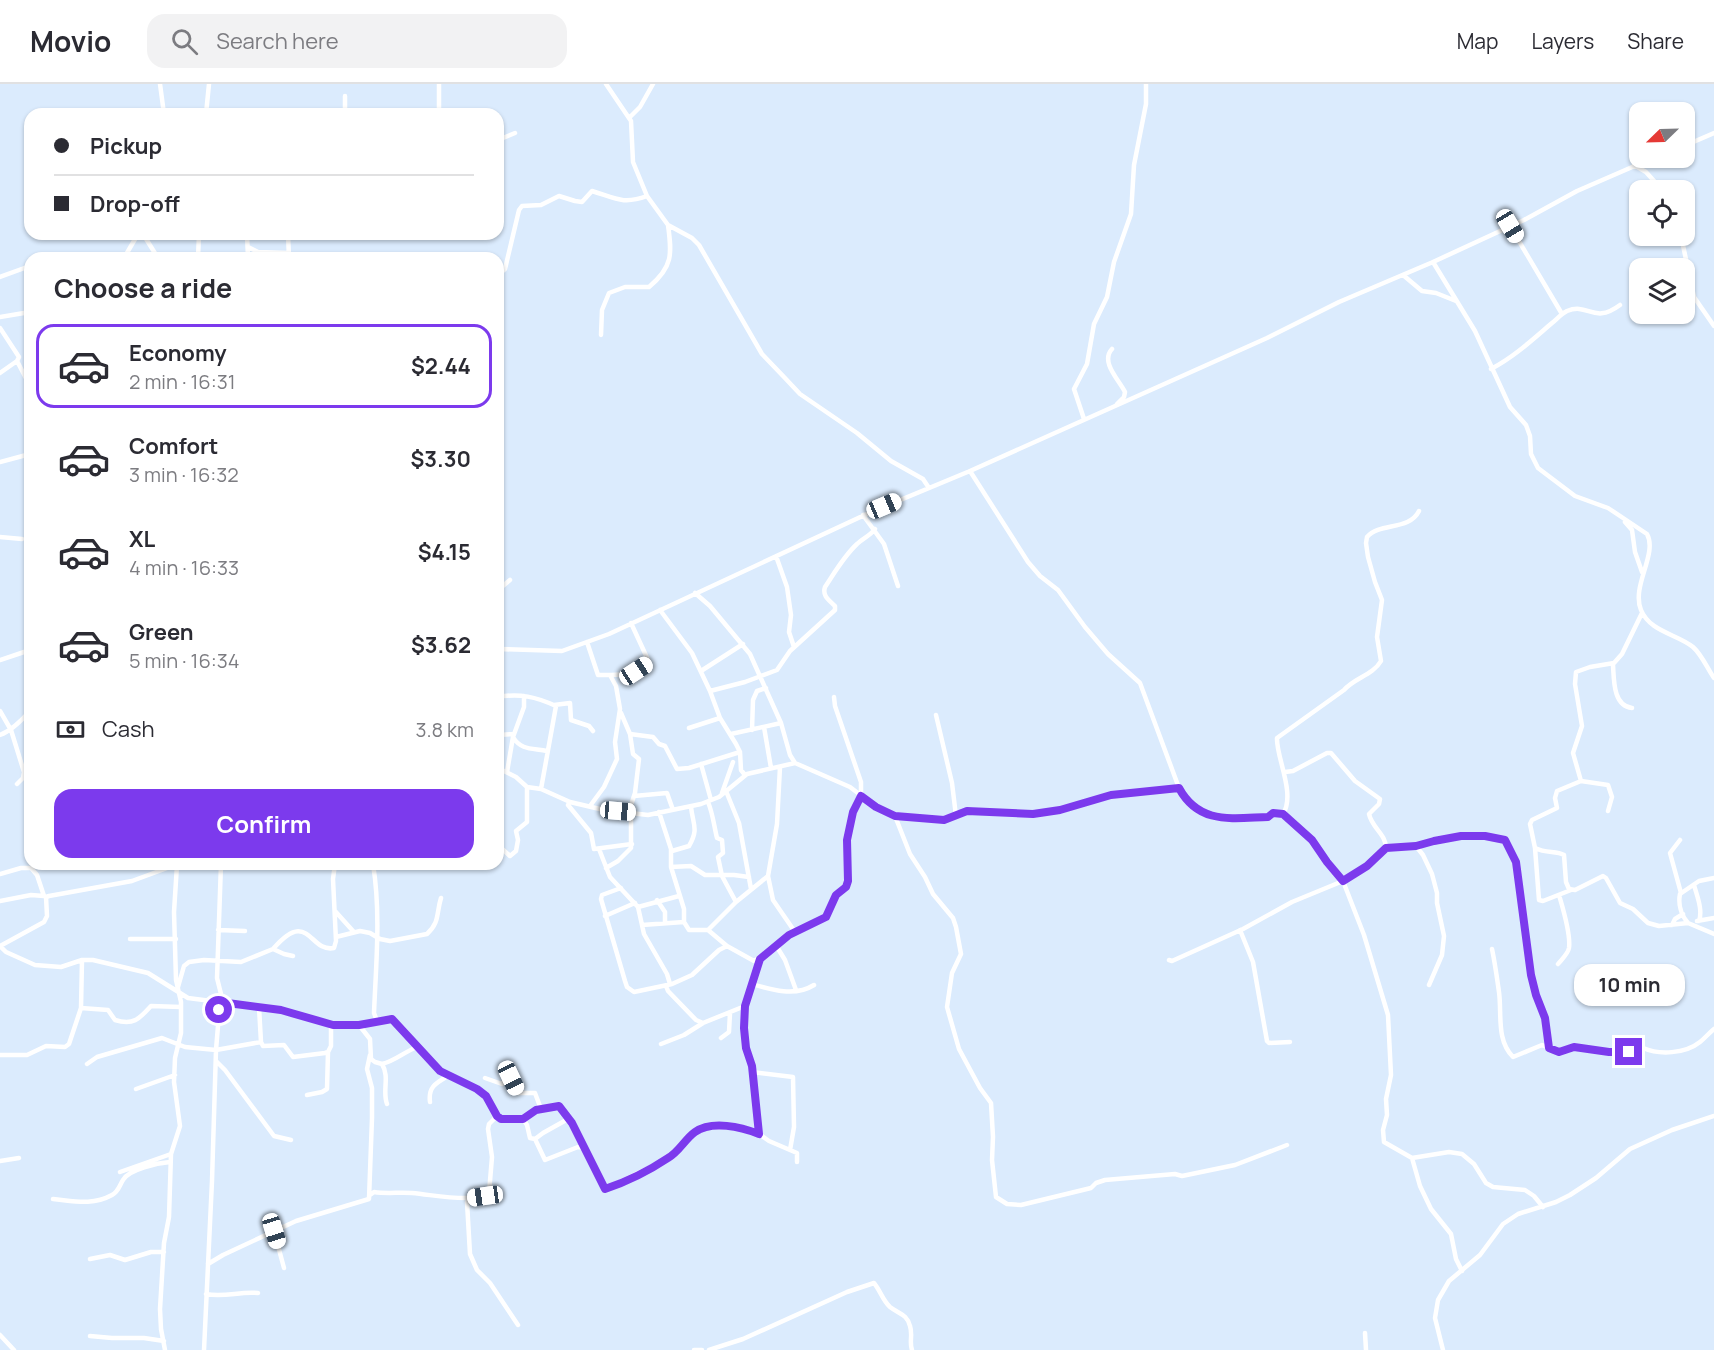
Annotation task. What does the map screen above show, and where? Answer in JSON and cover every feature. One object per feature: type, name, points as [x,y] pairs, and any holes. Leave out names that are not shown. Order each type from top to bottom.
[{"type":"street","points":[[160,84],[163,108]]},
{"type":"street","points":[[207,108],[209,84]]},
{"type":"street","points":[[439,84],[439,108]]},
{"type":"street","points":[[606,84],[629,118],[632,127],[633,162],[647,196],[668,225],[692,238],[699,245],[762,354],[800,394],[857,433],[891,461],[923,479],[929,488]]},
{"type":"street","points":[[629,118],[640,107],[653,84]]},
{"type":"street","points":[[1084,419],[1074,389],[1087,364],[1094,324],[1107,297],[1114,262],[1131,214],[1134,165],[1146,104],[1146,84]]},
{"type":"street","points":[[345,96],[345,108]]},
{"type":"street","points":[[504,138],[515,133]]},
{"type":"street","points":[[1695,141],[1714,133]]},
{"type":"street","points":[[504,649],[558,651],[587,642],[863,515],[970,471],[1267,338],[1338,302],[1433,262],[1629,167]]},
{"type":"street","points":[[1639,168],[1653,180]]},
{"type":"street","points":[[504,270],[519,210],[522,206],[541,205],[559,196],[582,202],[592,191],[609,198],[628,201],[647,196]]},
{"type":"street","points":[[601,335],[602,310],[609,293],[625,287],[649,287],[670,261],[668,225]]},
{"type":"street","points":[[1510,226],[1562,314]]},
{"type":"street","points":[[247,240],[248,252]]},
{"type":"street","points":[[1683,246],[1694,297],[1714,327]]},
{"type":"street","points":[[248,247],[258,252]]},
{"type":"street","points":[[1433,262],[1472,326],[1510,407],[1526,424],[1530,436],[1531,454],[1538,468],[1575,496],[1599,504],[1645,532],[1649,537],[1650,552],[1642,572],[1639,602],[1642,613],[1658,629],[1695,649],[1714,678]]},
{"type":"street","points":[[0,278],[24,268]]},
{"type":"street","points":[[1403,275],[1418,289],[1456,301]]},
{"type":"street","points":[[1491,369],[1515,354],[1562,314],[1570,310],[1603,315],[1620,305]]},
{"type":"street","points":[[0,317],[24,313]]},
{"type":"street","points":[[0,328],[19,357],[17,360],[24,374]]},
{"type":"street","points":[[1112,349],[1108,353],[1107,360],[1125,393],[1115,406]]},
{"type":"street","points":[[0,373],[17,360]]},
{"type":"street","points":[[0,462],[24,456]]},
{"type":"street","points":[[970,471],[1028,562],[1040,576],[1058,590],[1107,654],[1140,683],[1185,799],[1194,808],[1212,817],[1268,817],[1273,813],[1283,814],[1312,840],[1343,881],[1364,935],[1388,1015],[1391,1075],[1386,1099],[1387,1115],[1383,1139],[1387,1145],[1412,1158],[1453,1152],[1462,1154],[1474,1164],[1486,1183],[1493,1187],[1525,1190],[1534,1196],[1543,1207]]},
{"type":"street","points":[[1283,814],[1286,809],[1285,772],[1277,741],[1279,736],[1380,664],[1377,637],[1382,600],[1368,557],[1367,537],[1375,531],[1414,519],[1419,511]]},
{"type":"street","points":[[1618,514],[1632,530],[1635,552],[1642,572]]},
{"type":"street","points":[[863,515],[884,544],[898,586]]},
{"type":"street","points":[[710,691],[761,677],[777,670],[790,651],[835,610],[835,606],[826,597],[825,587],[851,550],[875,529]]},
{"type":"street","points":[[0,537],[22,539]]},
{"type":"street","points":[[776,556],[787,587],[791,615],[789,632],[794,647]]},
{"type":"street","points":[[504,585],[510,580]]},
{"type":"street","points":[[695,593],[710,606],[743,644],[755,663],[782,723],[790,755],[795,763],[850,787],[876,807],[895,816],[944,820],[974,810],[1033,814],[1060,810],[1111,795],[1179,788]]},
{"type":"street","points":[[660,610],[688,645],[720,718],[740,752],[741,770],[745,775]]},
{"type":"street","points":[[1581,781],[1573,752],[1582,726],[1575,684],[1576,672],[1590,667],[1613,664],[1622,654],[1642,613]]},
{"type":"street","points":[[587,642],[597,675],[626,675],[649,662],[631,623]]},
{"type":"street","points":[[700,671],[743,644]]},
{"type":"street","points":[[0,660],[24,652]]},
{"type":"street","points":[[1613,664],[1618,699],[1624,706],[1632,708]]},
{"type":"street","points":[[606,868],[627,853],[632,844],[631,812],[639,761],[632,752],[630,734],[620,712],[616,686],[610,675]]},
{"type":"street","points":[[752,730],[753,700],[756,692],[766,688]]},
{"type":"street","points":[[504,696],[536,697],[554,705],[568,703],[571,706],[571,720],[589,726],[593,731]]},
{"type":"street","points":[[507,772],[513,736],[524,707],[524,696]]},
{"type":"street","points":[[708,930],[727,946],[751,961],[760,959],[795,932],[826,917],[836,895],[847,884],[849,860],[847,840],[853,812],[861,796],[860,777],[835,706],[834,697]]},
{"type":"street","points":[[541,789],[557,709],[554,705]]},
{"type":"street","points":[[0,711],[11,730],[24,772],[23,778],[17,784]]},
{"type":"street","points":[[590,806],[616,764],[615,742],[620,712]]},
{"type":"street","points":[[936,715],[952,783],[956,816]]},
{"type":"street","points":[[0,735],[11,730],[24,716]]},
{"type":"street","points":[[689,728],[720,718]]},
{"type":"street","points":[[731,734],[782,723]]},
{"type":"street","points":[[764,727],[771,768]]},
{"type":"street","points":[[630,734],[653,737],[659,744],[665,746],[677,769],[740,752]]},
{"type":"street","points":[[504,735],[513,736]]},
{"type":"street","points":[[513,736],[516,742],[524,747],[548,751]]},
{"type":"street","points":[[1285,772],[1293,771],[1331,753],[1355,781],[1380,799],[1379,804],[1369,814],[1371,822],[1385,840],[1386,848]]},
{"type":"street","points":[[733,762],[724,793],[739,823],[751,889]]},
{"type":"street","points":[[504,771],[527,787],[541,789],[570,802],[604,810],[648,815],[710,801],[724,793],[745,775],[795,763]]},
{"type":"street","points":[[701,764],[717,838],[722,840],[724,847],[723,853],[718,858],[722,876],[736,902]]},
{"type":"street","points":[[780,767],[777,825],[768,876],[773,900],[795,932]]},
{"type":"street","points":[[1608,811],[1612,797],[1608,785],[1581,781],[1557,791],[1555,798],[1557,808],[1532,820],[1530,824],[1535,848],[1539,899],[1542,901],[1559,895],[1603,876],[1621,904],[1634,909],[1645,921],[1653,925],[1690,923],[1714,918]]},
{"type":"street","points":[[504,850],[510,856],[516,851],[518,840],[516,831],[527,822],[527,787]]},
{"type":"street","points":[[634,796],[667,793],[673,810]]},
{"type":"street","points":[[570,802],[568,804],[570,807],[591,833],[594,849],[632,844]]},
{"type":"street","points":[[672,851],[689,846],[694,838],[696,829],[691,807]]},
{"type":"street","points":[[659,812],[672,851],[671,867],[684,909],[684,922],[690,931],[708,930],[736,902],[768,876]]},
{"type":"street","points":[[895,816],[910,854],[933,894],[953,918],[956,927],[961,954],[952,974],[947,1007],[959,1049],[981,1090],[991,1103],[992,1160],[995,1192],[1000,1201],[1021,1205],[1091,1188],[1097,1182],[1105,1180],[1175,1174],[1182,1176],[1242,1163],[1287,1145]]},
{"type":"street","points":[[1169,960],[1175,960],[1240,930],[1292,902],[1343,881],[1367,866],[1386,848],[1416,846],[1452,837],[1503,838],[1509,845],[1516,862],[1531,975],[1545,1018],[1549,1048]]},
{"type":"street","points":[[1680,840],[1670,853],[1681,893],[1679,902],[1683,914],[1690,923],[1714,934]]},
{"type":"street","points":[[1416,846],[1432,874],[1444,936],[1442,955],[1429,985]]},
{"type":"street","points":[[1535,848],[1547,853],[1563,853],[1566,864],[1566,882],[1571,890]]},
{"type":"street","points":[[599,849],[610,877],[636,905],[644,934],[667,974],[668,991],[696,1020],[703,1023]]},
{"type":"street","points":[[671,867],[691,866],[701,874],[748,877]]},
{"type":"street","points":[[0,874],[24,868]]},
{"type":"street","points":[[32,870],[45,897],[47,916],[44,922],[0,946],[6,952],[34,965],[61,967],[82,960],[93,960],[148,972],[188,998],[297,1014],[333,1025],[359,1025],[376,1019],[392,1019],[434,1066],[486,1096],[501,1119],[523,1119],[541,1109],[559,1106],[569,1119],[605,1189],[671,1157],[694,1133],[703,1128],[718,1126],[743,1128],[798,1154],[797,1162]]},
{"type":"street","points":[[0,901],[31,895],[45,897],[132,881],[161,870]]},
{"type":"street","points":[[165,1350],[160,1309],[161,1252],[170,1211],[171,1154],[180,1126],[175,1093],[175,1058],[181,1033],[174,912],[177,870]]},
{"type":"street","points":[[204,1350],[216,1050],[222,1002],[217,978],[221,870]]},
{"type":"street","points":[[178,991],[186,963],[204,960],[241,962],[273,949],[291,932],[308,934],[328,949],[335,946],[334,870]]},
{"type":"street","points":[[374,870],[377,886],[376,1019]]},
{"type":"street","points":[[1681,893],[1694,885],[1714,878]]},
{"type":"street","points":[[1694,885],[1700,907],[1699,921]]},
{"type":"street","points":[[621,888],[602,895],[601,903],[627,987],[634,992],[654,986],[668,985],[697,972],[718,950],[727,946]]},
{"type":"street","points":[[1558,964],[1568,952],[1569,947],[1559,895]]},
{"type":"street","points":[[604,916],[636,905],[679,896]]},
{"type":"street","points":[[336,937],[354,931],[370,933],[376,938],[396,940],[427,934],[438,921],[438,907],[441,898]]},
{"type":"street","points":[[657,900],[665,912],[665,923]]},
{"type":"street","points":[[335,911],[354,931]]},
{"type":"street","points":[[1672,925],[1675,919],[1683,914]]},
{"type":"street","points":[[642,925],[684,922]]},
{"type":"street","points":[[218,930],[245,931]]},
{"type":"street","points":[[370,933],[376,930]]},
{"type":"street","points":[[1240,930],[1253,962],[1267,1041],[1269,1043],[1290,1042]]},
{"type":"street","points":[[130,939],[176,939]]},
{"type":"street","points":[[777,947],[785,960],[796,990]]},
{"type":"street","points":[[273,949],[294,956]]},
{"type":"street","points":[[1492,949],[1500,994],[1500,1024],[1510,1054],[1515,1057],[1542,1046],[1559,1052],[1574,1047],[1609,1052],[1632,1052],[1643,1048],[1652,1052],[1673,1052],[1694,1045],[1714,1029]]},
{"type":"street","points":[[759,1134],[746,1042],[745,1006],[760,959]]},
{"type":"street","points":[[0,1055],[27,1055],[46,1046],[67,1046],[81,1008],[82,960]]},
{"type":"street","points":[[752,984],[780,992],[805,990],[814,985]]},
{"type":"street","points":[[81,1008],[108,1010],[114,1020],[130,1022],[145,1015],[151,1006],[181,1007]]},
{"type":"street","points":[[661,1044],[684,1035],[703,1023],[745,1006]]},
{"type":"street","points":[[259,1007],[263,1046],[284,1045],[293,1057],[328,1052]]},
{"type":"street","points":[[721,1038],[729,1032],[730,1013]]},
{"type":"street","points":[[307,1095],[327,1089],[328,1052],[331,1046],[333,1025]]},
{"type":"street","points":[[208,1264],[305,1218],[369,1199],[372,1088],[367,1069],[370,1039],[359,1025]]},
{"type":"street","points":[[87,1064],[97,1057],[162,1038],[185,1047],[216,1050],[261,1042]]},
{"type":"street","points":[[369,1054],[373,1061],[382,1064],[393,1061],[404,1052],[417,1047]]},
{"type":"street","points":[[216,1061],[274,1136],[291,1140]]},
{"type":"street","points":[[382,1064],[386,1079],[387,1104]]},
{"type":"street","points":[[752,1072],[793,1077],[794,1127],[790,1150]]},
{"type":"street","points":[[136,1089],[175,1075]]},
{"type":"street","points":[[430,1102],[429,1094],[432,1087],[448,1076]]},
{"type":"street","points":[[484,1078],[502,1084],[509,1077],[518,1093],[536,1092],[541,1109]]},
{"type":"street","points":[[370,1195],[374,1192],[387,1195],[402,1193],[451,1198],[485,1196],[489,1193],[492,1157],[489,1124],[497,1116]]},
{"type":"street","points":[[1443,1350],[1435,1310],[1444,1288],[1480,1255],[1494,1234],[1510,1218],[1562,1200],[1580,1189],[1630,1149],[1672,1130],[1714,1116]]},
{"type":"street","points":[[523,1119],[530,1138],[535,1139],[545,1160],[578,1147],[585,1148]]},
{"type":"street","points":[[535,1139],[562,1121],[569,1119]]},
{"type":"street","points":[[120,1172],[171,1154]]},
{"type":"street","points":[[0,1161],[19,1158]]},
{"type":"street","points":[[1412,1158],[1420,1186],[1431,1209],[1451,1234],[1456,1259],[1462,1270]]},
{"type":"street","points":[[52,1199],[80,1203],[96,1201],[117,1192],[125,1177],[156,1163],[170,1162]]},
{"type":"street","points":[[470,1198],[466,1212],[470,1254],[477,1270],[490,1283],[518,1325]]},
{"type":"street","points":[[274,1231],[284,1268]]},
{"type":"street","points":[[90,1259],[110,1255],[125,1260],[161,1252]]},
{"type":"street","points":[[709,1350],[773,1327],[796,1314],[874,1283],[888,1305],[903,1314],[909,1322],[912,1330],[910,1342],[912,1350]]},
{"type":"street","points":[[207,1294],[217,1296],[246,1292],[258,1293]]},
{"type":"street","points":[[1365,1333],[1366,1350]]},
{"type":"street","points":[[0,1335],[14,1350]]},
{"type":"street","points":[[90,1336],[138,1337],[164,1341]]},
{"type":"street","points":[[694,1350],[702,1350]]},
{"type":"route","points":[[219,1010],[220,1002],[248,1005],[281,1010],[333,1025],[359,1025],[392,1019],[440,1071],[477,1089],[486,1096],[501,1119],[523,1119],[536,1110],[559,1106],[572,1123],[605,1189],[671,1157],[694,1133],[703,1128],[718,1126],[743,1128],[759,1134],[752,1066],[746,1048],[745,1006],[760,959],[789,935],[826,917],[836,895],[846,887],[849,860],[847,840],[853,812],[861,796],[876,807],[895,816],[944,820],[974,810],[1033,814],[1060,810],[1111,795],[1179,788],[1194,808],[1212,817],[1268,817],[1273,813],[1283,814],[1312,840],[1343,881],[1367,866],[1386,848],[1416,846],[1461,836],[1503,838],[1510,846],[1516,862],[1519,899],[1527,936],[1531,975],[1545,1018],[1549,1048],[1559,1052],[1574,1047],[1609,1052],[1629,1052]]}]
